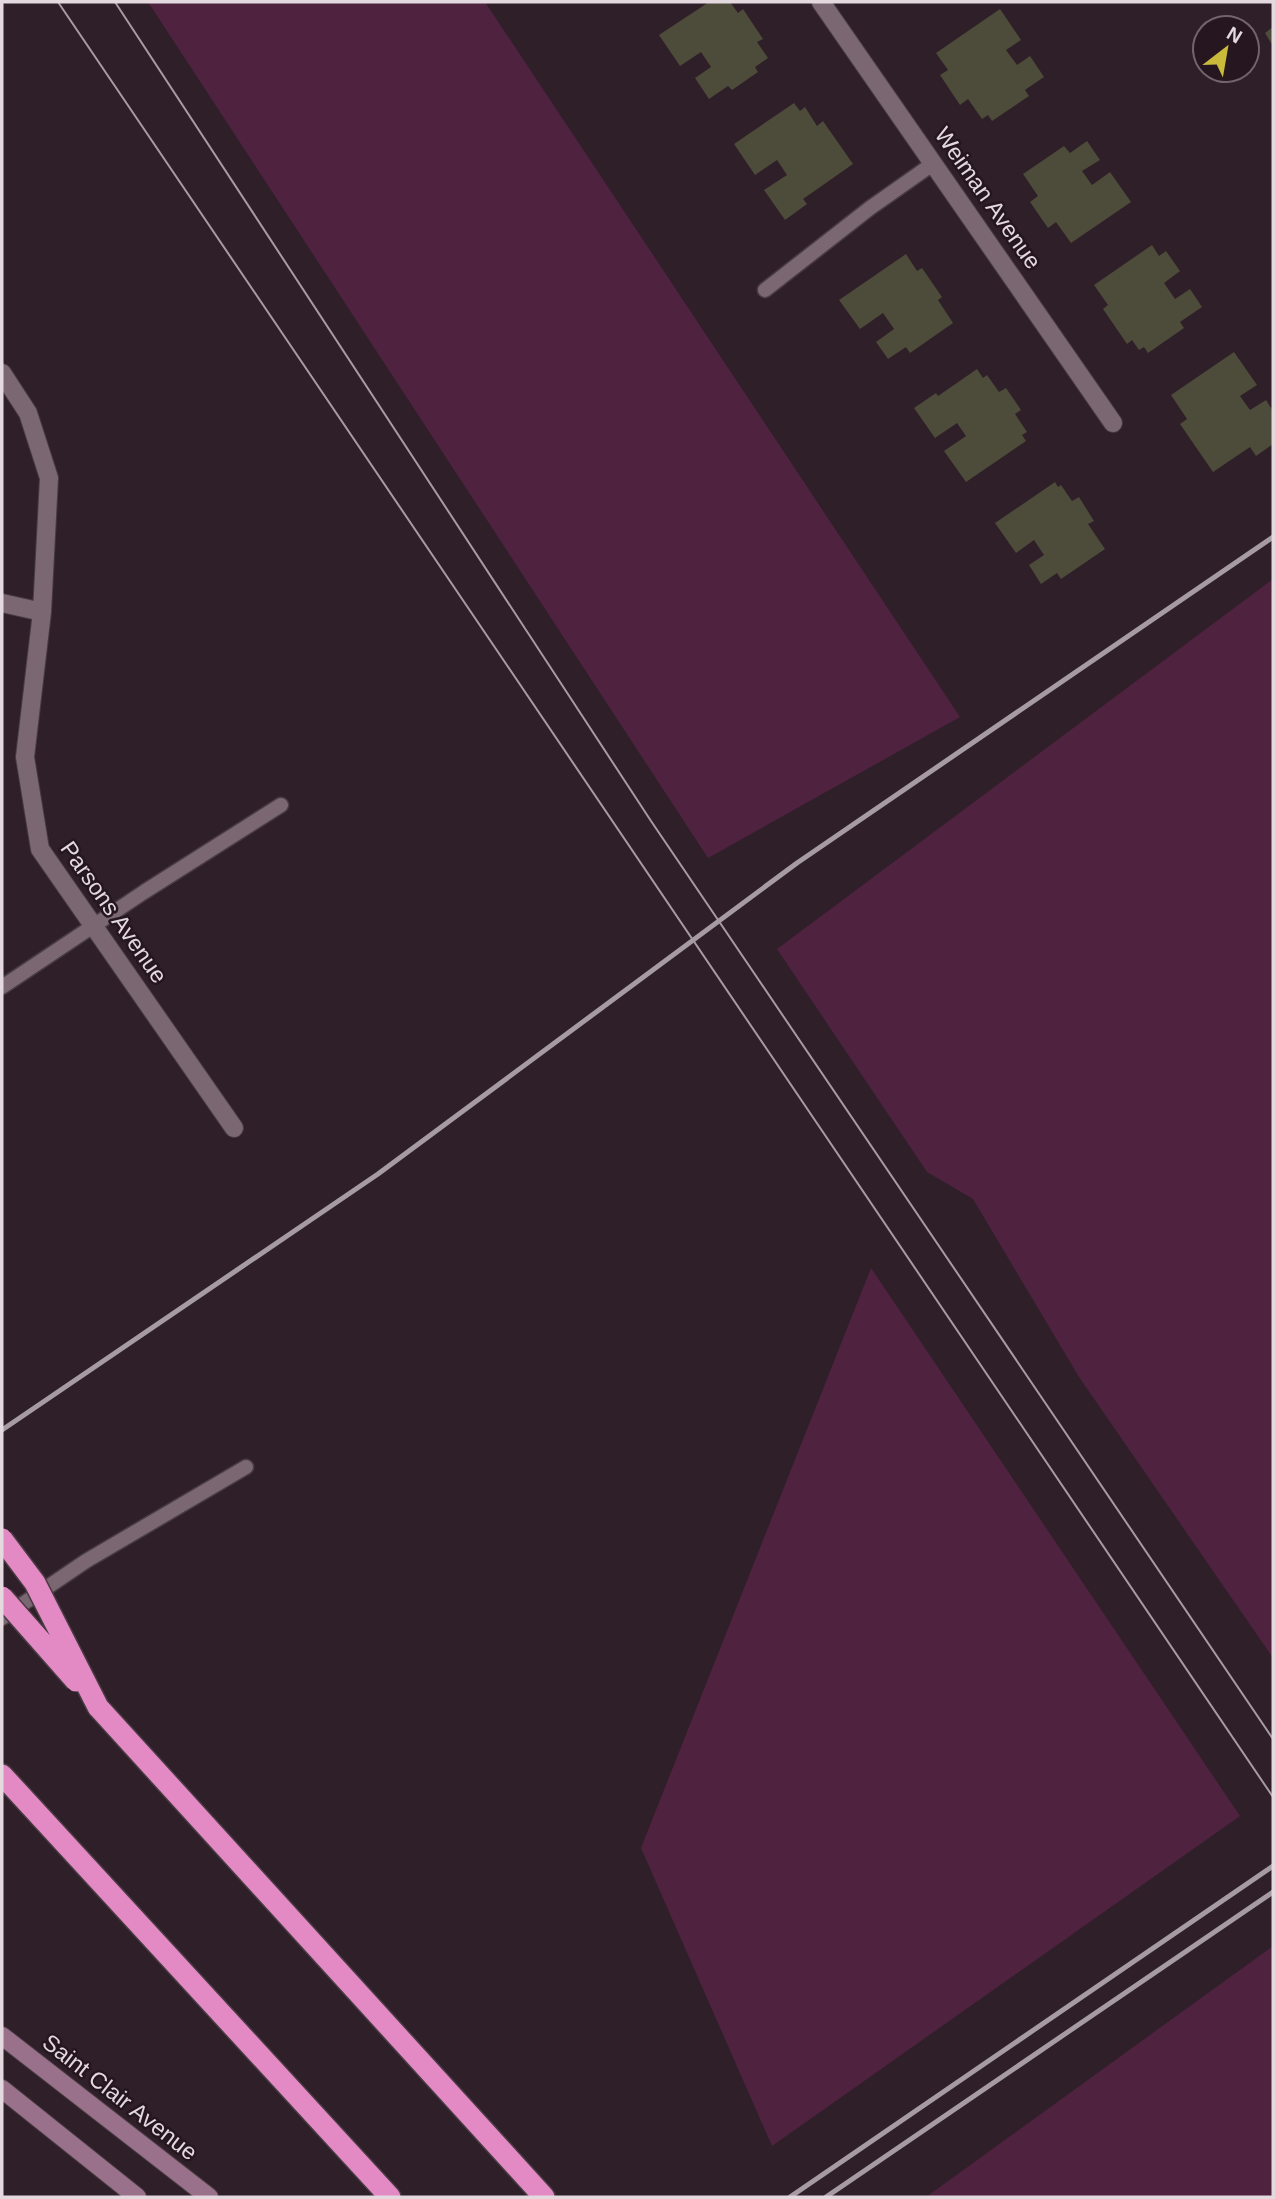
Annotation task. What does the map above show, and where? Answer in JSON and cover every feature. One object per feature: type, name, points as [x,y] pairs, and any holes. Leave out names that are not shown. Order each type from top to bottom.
[{"type":"highway","points":[[2,1539],[35,1583],[98,1707]]},
{"type":"highway","points":[[2,1597],[98,1707],[544,2197]]},
{"type":"highway","points":[[2,1775],[390,2197]]},
{"type":"main road","name":"Saint Clair Avenue","points":[[4,2040],[209,2197]]},
{"type":"main road","points":[[2,2089],[137,2197]]},
{"type":"street","name":"Weiman Avenue","points":[[821,2],[1113,422]]},
{"type":"street","name":"Parsons Avenue","points":[[2,373],[28,413],[49,478],[42,612],[25,757],[40,849],[234,1128]]},
{"type":"street","points":[[2,603],[42,612]]},
{"type":"lane","points":[[765,290],[870,208],[934,163]]},
{"type":"lane","points":[[2,987],[281,805]]},
{"type":"lane","points":[[2,1618],[86,1561],[246,1466]]},
{"type":"shaded area","points":[[148,2],[485,2],[960,717],[708,858]]},
{"type":"shaded area","points":[[1273,579],[1273,1658],[1079,1377],[973,1199],[927,1172],[777,949]]},
{"type":"shaded area","points":[[871,1268],[1240,1816],[772,2146],[641,1848]]},
{"type":"shaded area","points":[[1273,1946],[1273,2197],[926,2197]]},
{"type":"building","points":[[709,2],[730,2],[738,13],[743,9],[763,39],[757,42],[768,58],[755,67],[758,72],[732,90],[728,86],[709,99],[695,78],[711,67],[701,52],[680,66],[659,35]]},
{"type":"building","points":[[1000,9],[1021,40],[1006,50],[1017,65],[1030,56],[1044,77],[1025,90],[1029,96],[992,121],[988,115],[982,119],[968,99],[960,105],[940,75],[948,70],[936,53]]},
{"type":"building","points":[[1273,27],[1273,46],[1265,33]]},
{"type":"building","points":[[794,103],[800,111],[805,107],[817,126],[823,121],[853,164],[803,199],[807,204],[785,220],[764,190],[787,175],[777,160],[755,175],[734,144]]},
{"type":"building","points":[[1087,141],[1100,160],[1082,171],[1092,185],[1110,172],[1131,202],[1071,243],[1056,222],[1048,228],[1030,202],[1038,196],[1023,174],[1064,146],[1070,153]]},
{"type":"building","points":[[1152,245],[1159,256],[1166,251],[1180,271],[1164,283],[1175,299],[1190,289],[1202,307],[1180,322],[1184,328],[1148,353],[1144,347],[1139,350],[1132,340],[1127,344],[1103,309],[1108,305],[1094,285]]},
{"type":"building","points":[[906,254],[917,271],[922,268],[942,297],[938,300],[953,323],[910,353],[906,347],[888,359],[876,342],[894,329],[883,313],[860,329],[839,300]]},
{"type":"building","points":[[1234,352],[1257,385],[1240,396],[1250,410],[1266,400],[1273,411],[1273,444],[1256,456],[1250,447],[1213,472],[1180,424],[1187,419],[1171,395]]},
{"type":"building","points":[[977,369],[983,378],[987,375],[999,392],[1006,388],[1021,410],[1015,414],[1027,432],[1022,435],[1026,441],[966,482],[944,451],[966,436],[957,423],[935,438],[914,408],[936,393],[938,396]]},
{"type":"building","points":[[1055,482],[1058,487],[1061,485],[1072,501],[1079,497],[1094,521],[1088,524],[1105,549],[1061,579],[1057,573],[1041,584],[1029,565],[1044,555],[1034,540],[1016,553],[995,523]]},
{"type":"tram line","points":[[58,2],[1273,1797]]},
{"type":"tram line","points":[[115,2],[651,821],[1273,1739]]},
{"type":"railway","points":[[2,1430],[378,1174],[797,863],[1273,537]]},
{"type":"railway","points":[[790,2197],[1273,1866]]},
{"type":"railway","points":[[826,2197],[1273,1892]]}]
